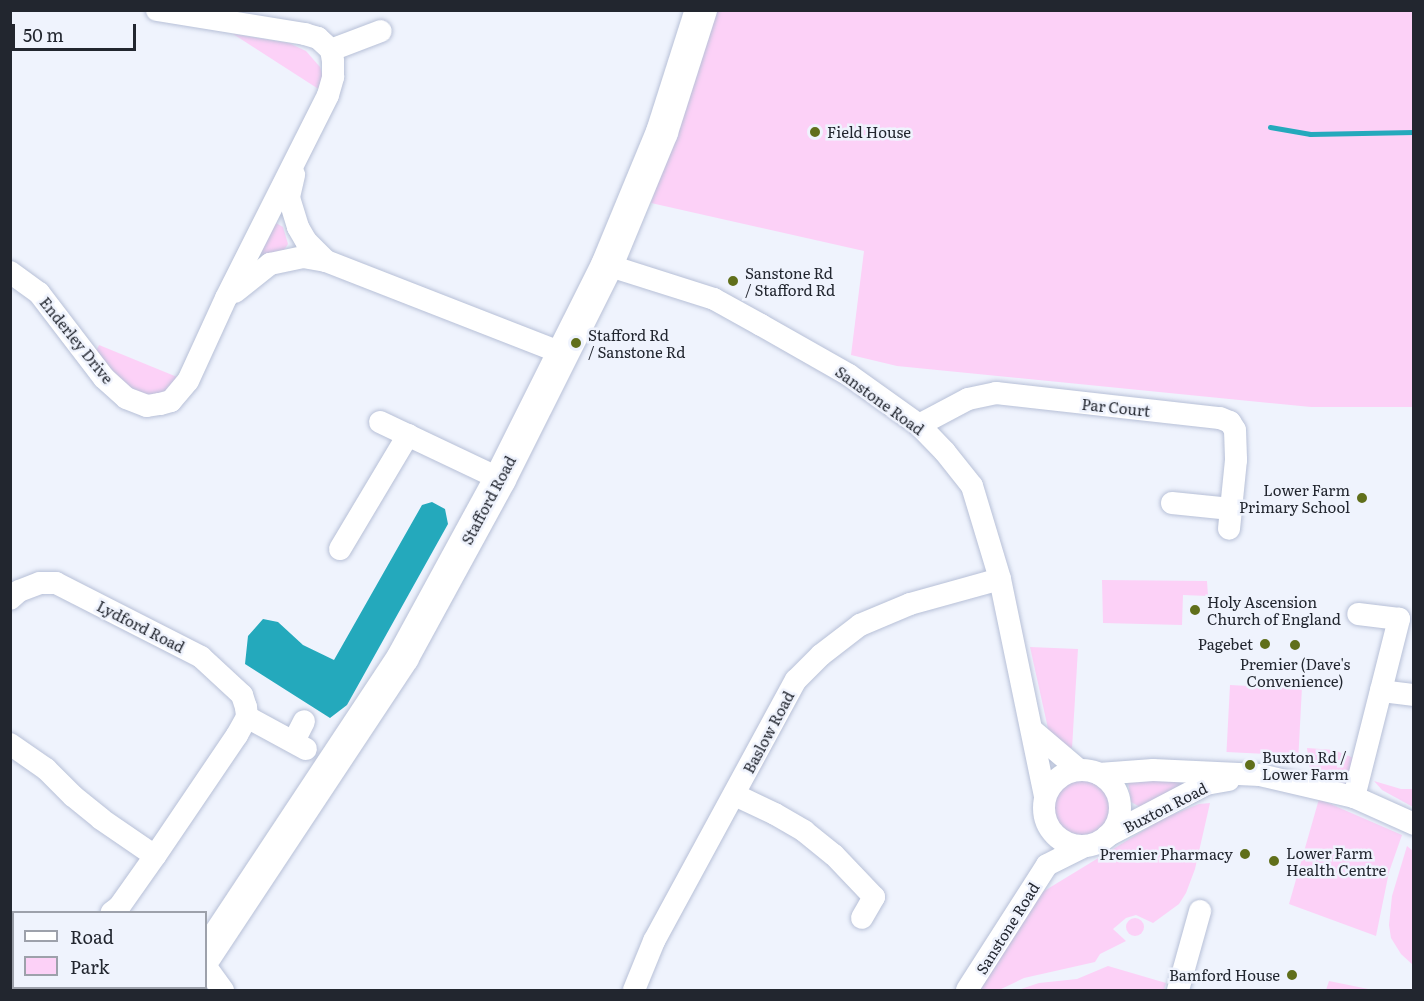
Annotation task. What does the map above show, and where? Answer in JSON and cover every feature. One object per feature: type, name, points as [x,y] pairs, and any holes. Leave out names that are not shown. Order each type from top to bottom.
[{"type":"highway","name":"Stafford Road","points":[[207,953],[403,657],[500,479],[606,265],[662,132],[701,10]]},
{"type":"street","points":[[157,10],[305,34],[318,38],[331,50],[372,39]]},
{"type":"street","name":"Enderley Drive","points":[[10,272],[39,293],[104,378],[126,398],[147,406],[171,400],[180,393],[195,368],[226,298],[327,95],[333,77],[331,50]]},
{"type":"street","name":"Enderley Drive","points":[[296,157],[289,197],[293,211],[306,241],[326,261]]},
{"type":"street","name":"Enderley Drive","points":[[226,298],[270,264],[303,257],[326,261],[562,353]]},
{"type":"street","name":"Sanstone Road","points":[[606,265],[714,299],[849,375],[919,425],[972,486],[1000,579],[1045,796]]},
{"type":"street","name":"Par Court","points":[[919,425],[968,399],[996,393],[1220,418],[1230,422],[1235,430],[1236,460],[1230,519],[1172,502]]},
{"type":"street","points":[[380,422],[500,479]]},
{"type":"street","points":[[342,538],[408,435]]},
{"type":"street","name":"Baslow Road","points":[[633,990],[654,942],[796,680],[843,636],[860,625],[910,604],[1000,579]]},
{"type":"street","name":"Lydford Road","points":[[10,599],[19,591],[40,583],[56,583],[73,591],[201,657],[242,695],[248,717]]},
{"type":"street","points":[[1354,796],[1399,619],[1358,614]]},
{"type":"street","points":[[1381,692],[1413,695]]},
{"type":"street","points":[[113,911],[119,907],[155,856],[248,717],[300,745],[304,721]]},
{"type":"street","points":[[1033,731],[1116,791],[1120,803],[1114,827],[1106,837],[1084,846],[1060,840],[1051,831],[1045,820],[1045,796],[1058,777],[1088,772]]},
{"type":"street","points":[[10,744],[46,769],[73,796],[102,819],[155,856]]},
{"type":"street","name":"Buxton Road","points":[[1088,772],[1153,770],[1260,775],[1354,796],[1413,824]]},
{"type":"street","name":"Buxton Road","points":[[1106,837],[1206,784],[1260,775]]},
{"type":"street","points":[[735,795],[795,825],[834,855],[874,897],[862,918]]},
{"type":"street","name":"Sanstone Road","points":[[1045,820],[1047,865]]},
{"type":"street","name":"Sanstone Road","points":[[967,990],[1047,865],[1084,846]]},
{"type":"street","points":[[1178,990],[1200,911]]},
{"type":"street","points":[[207,968],[223,990]]},
{"type":"green space","points":[[717,11],[1413,11],[1413,407],[1311,407],[897,366],[851,355],[864,251],[651,203]]},
{"type":"green space","points":[[233,34],[289,43],[306,51],[320,67],[323,77],[320,90]]},
{"type":"green space","points":[[274,222],[283,227],[288,244],[284,250],[262,255],[260,253]]},
{"type":"green space","points":[[99,345],[182,379],[160,396],[132,393],[95,353]]},
{"type":"green space","points":[[1102,580],[1207,581],[1208,596],[1183,595],[1182,625],[1103,623]]},
{"type":"green space","points":[[1030,647],[1078,649],[1072,748],[1062,745],[1049,733]]},
{"type":"green space","points":[[1230,685],[1302,689],[1298,756],[1226,752]]},
{"type":"green space","points":[[1307,748],[1334,750],[1356,759],[1350,787],[1310,775]]},
{"type":"green space","points":[[1131,778],[1188,783],[1140,807],[1131,802],[1128,782]]},
{"type":"green space","points":[[1077,779],[1087,779],[1102,787],[1108,796],[1110,807],[1108,818],[1102,827],[1087,835],[1077,835],[1066,830],[1059,823],[1054,812],[1054,802],[1059,791],[1066,784]]},
{"type":"green space","points":[[1374,781],[1401,789],[1413,789],[1413,807],[1382,790]]},
{"type":"green space","points":[[1319,799],[1402,835],[1389,872],[1376,936],[1289,904]]},
{"type":"green space","points":[[1210,803],[1195,869],[1179,904],[1153,923],[1136,915],[1126,918],[1113,929],[1126,941],[1100,954],[1095,962],[1024,978],[999,990],[977,990],[1031,899],[1164,818],[1199,804]]},
{"type":"green space","points":[[1407,846],[1413,851],[1413,965],[1401,954],[1391,938],[1389,925],[1392,896]]},
{"type":"green space","points":[[1131,918],[1139,918],[1144,923],[1142,934],[1131,936],[1126,931],[1126,923]]},
{"type":"green space","points":[[1108,966],[1166,983],[1164,990],[1018,990],[1039,983],[1077,979]]},
{"type":"green space","points":[[1329,981],[1373,990],[1326,990]]},
{"type":"water","points":[[432,502],[445,509],[448,524],[347,705],[330,718],[245,664],[248,636],[263,619],[278,622],[303,645],[334,660],[422,505]]},
{"type":"waterway","points":[[1270,127],[1310,134],[1414,132]]},
{"type":"place","name":"Field House","points":[[815,132]]},
{"type":"place","name":"Sanstone Rd / Stafford Rd","points":[[733,281]]},
{"type":"place","name":"Stafford Rd / Sanstone Rd","points":[[576,343]]},
{"type":"place","name":"Lower Farm Primary School","points":[[1362,498]]},
{"type":"place","name":"Holy Ascension Church of England","points":[[1195,610]]},
{"type":"place","name":"Pagebet","points":[[1265,644]]},
{"type":"place","name":"Premier (Dave's Convenience)","points":[[1295,645]]},
{"type":"place","name":"Buxton Rd / Lower Farm","points":[[1250,765]]},
{"type":"place","name":"Premier Pharmacy","points":[[1245,854]]},
{"type":"place","name":"Lower Farm Health Centre","points":[[1274,861]]},
{"type":"place","name":"Bamford House","points":[[1292,975]]}]
